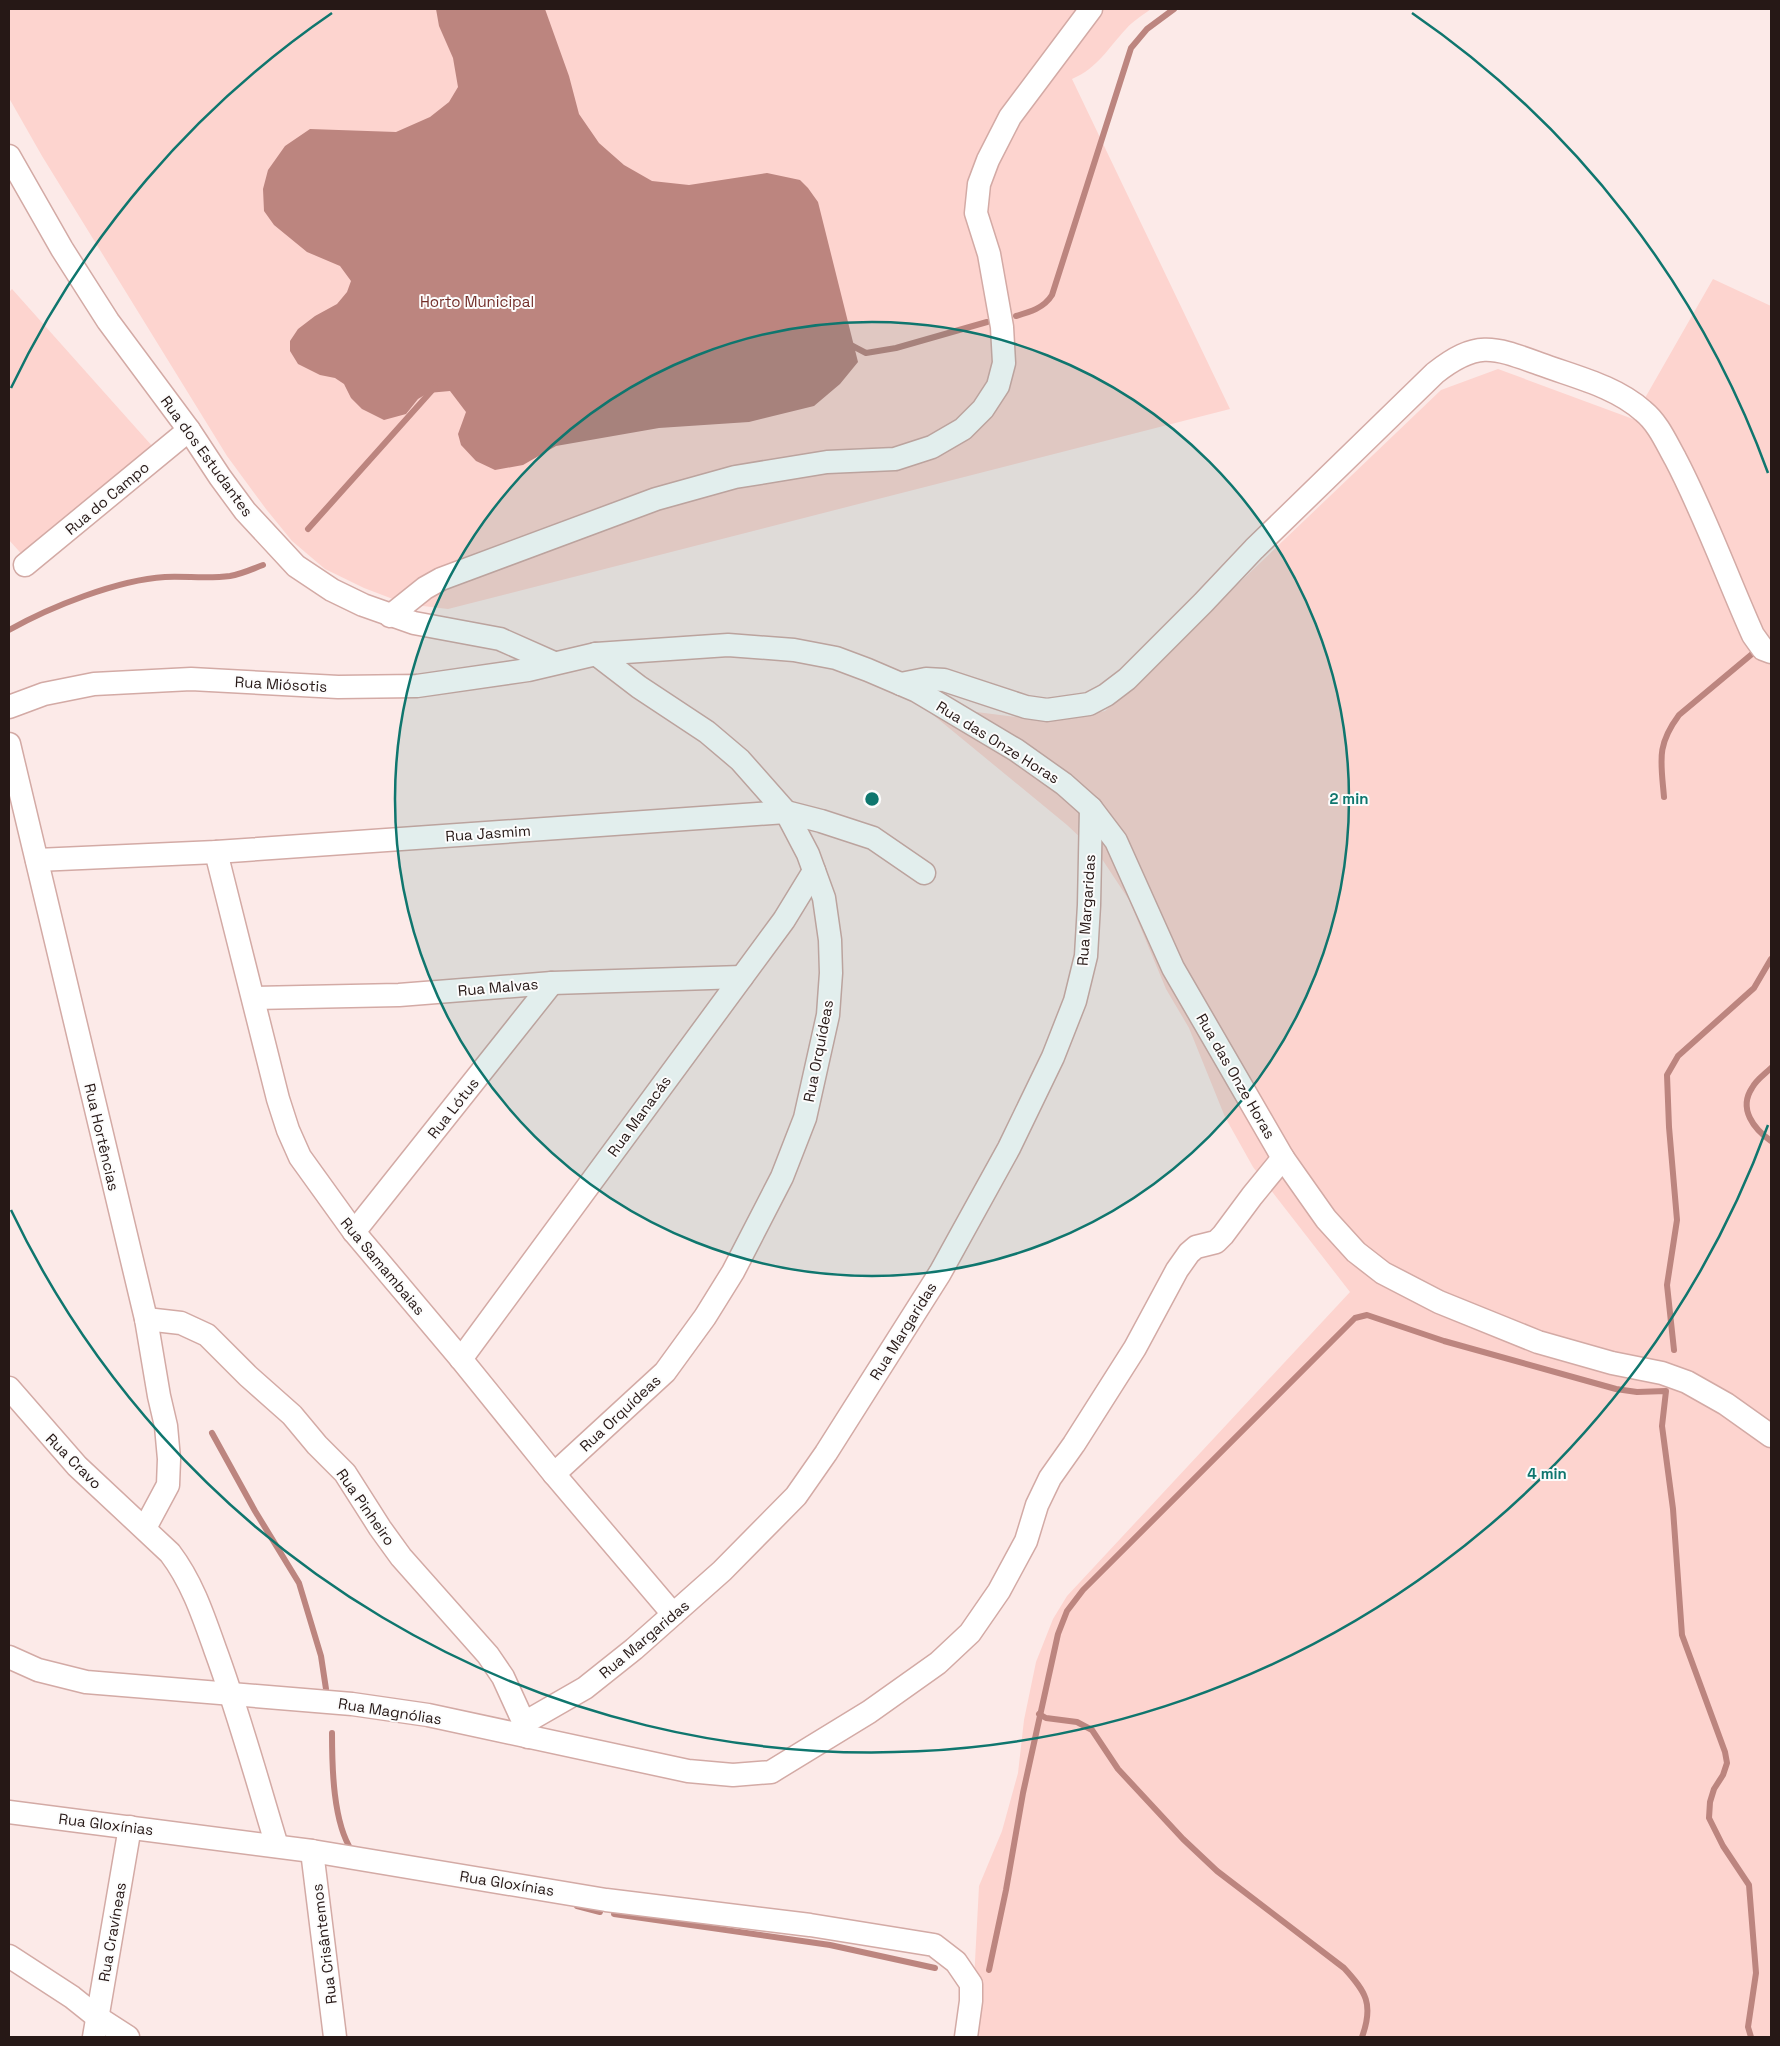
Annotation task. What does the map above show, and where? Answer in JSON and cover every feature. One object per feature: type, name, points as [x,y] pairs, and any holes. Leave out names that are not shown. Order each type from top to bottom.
[{"type":"street","points":[[390,616],[425,588],[441,579],[656,499],[735,477],[781,469],[827,462],[895,459],[932,447],[963,429],[983,409],[998,386],[1004,363],[1002,328],[989,254],[976,212],[979,184],[988,160],[1010,117],[1091,9]]},
{"type":"street","name":"Rua dos Estudantes","points":[[9,156],[62,249],[108,321],[189,430],[244,511],[296,566],[332,590],[363,606],[414,623],[500,639],[554,663]]},
{"type":"street","points":[[901,684],[926,680],[944,680],[1026,707],[1047,710],[1089,704],[1106,696],[1127,679],[1204,603],[1254,549],[1436,373],[1454,358],[1470,351],[1488,349],[1523,357],[1606,388],[1645,412],[1664,439],[1691,489],[1753,636],[1763,649],[1771,652]]},
{"type":"street","name":"Rua do Campo","points":[[25,566],[189,430]]},
{"type":"street","name":"Rua das Onze Horas","points":[[596,654],[728,645],[794,650],[836,658],[901,684],[1016,750],[1064,784],[1091,808],[1116,841],[1173,968],[1283,1158],[1326,1219],[1356,1252],[1383,1273],[1439,1302],[1538,1342],[1612,1363],[1662,1373],[1687,1382],[1726,1404],[1771,1436]]},
{"type":"street","points":[[554,663],[596,654]]},
{"type":"street","name":"Rua Orquídeas","points":[[554,1474],[658,1378],[684,1348],[733,1272],[782,1176],[805,1118],[828,1015],[832,974],[830,940],[824,898],[808,854],[786,812],[740,760],[707,732],[639,687],[596,654]]},
{"type":"street","name":"Rua Miósotis","points":[[9,707],[44,694],[94,684],[191,679],[338,687],[417,686],[499,675],[554,663]]},
{"type":"street","name":"Rua Hortências","points":[[9,744],[146,1319],[166,1426],[169,1459],[168,1485],[145,1528]]},
{"type":"street","name":"Rua Margaridas","points":[[526,1730],[585,1688],[634,1649],[722,1571],[796,1496],[826,1453],[940,1273],[1009,1148],[1053,1057],[1075,1001],[1086,956],[1091,808]]},
{"type":"street","name":"Rua Jasmim","points":[[37,860],[216,852],[786,812],[821,820],[874,838],[924,873]]},
{"type":"street","name":"Rua Samambaias","points":[[216,852],[278,1099],[288,1130],[300,1156],[354,1232],[461,1359],[554,1474],[673,1614]]},
{"type":"street","name":"Rua Manacás","points":[[461,1359],[784,920],[814,871]]},
{"type":"street","name":"Rua Malvas","points":[[254,998],[399,995],[552,983],[742,976]]},
{"type":"street","name":"Rua Lótus","points":[[354,1232],[552,983]]},
{"type":"street","name":"Rua Magnólias","points":[[9,1657],[13,1661],[38,1670],[86,1682],[361,1705],[526,1730],[688,1771],[733,1775],[771,1772],[813,1748],[885,1701],[938,1663],[970,1633],[999,1591],[1026,1542],[1036,1505],[1050,1478],[1135,1348],[1177,1270],[1196,1247],[1216,1242],[1223,1235],[1283,1158]]},
{"type":"street","name":"Rua Pinheiro","points":[[146,1319],[181,1323],[207,1335],[248,1376],[292,1415],[317,1445],[345,1473],[401,1557],[488,1655],[503,1677],[526,1730]]},
{"type":"street","name":"Rua Cravo","points":[[9,1388],[77,1466],[145,1528],[170,1553],[181,1568],[192,1588],[231,1694],[276,1846]]},
{"type":"street","name":"Rua Gloxínias","points":[[9,1812],[312,1851],[606,1900],[934,1945],[956,1962],[972,1984],[966,2037]]},
{"type":"street","name":"Rua Cravíneas","points":[[96,2027],[130,1827]]},
{"type":"street","name":"Rua Crisântemos","points":[[312,1851],[335,2037]]},
{"type":"street","points":[[9,1956],[72,1997],[96,2027],[128,2037]]},
{"type":"green space","name":"Horto Municipal","points":[[9,9],[1151,9],[1129,26],[1096,63],[1072,79],[1230,409],[448,609],[406,604],[364,588],[325,569],[292,541],[227,456],[42,156],[9,98]]},
{"type":"green space","points":[[1713,279],[1771,306],[1771,2037],[971,2037],[979,1886],[1002,1831],[1018,1773],[1024,1720],[1036,1662],[1053,1619],[1067,1596],[1350,1292],[1253,1167],[1225,1117],[1189,1028],[1166,989],[1129,900],[1100,856],[1067,825],[921,705],[1049,721],[1105,711],[1441,390],[1498,369],[1633,419]]},
{"type":"green space","points":[[12,289],[153,447],[27,560],[9,540],[9,292]]},
{"type":"shaded area","points":[[436,9],[545,9],[569,76],[579,114],[599,143],[624,165],[652,181],[689,185],[767,173],[800,180],[818,202],[858,362],[840,384],[814,406],[749,422],[659,428],[556,446],[523,465],[495,470],[476,461],[461,445],[458,434],[466,412],[450,391],[428,393],[418,399],[406,414],[384,420],[362,409],[351,398],[344,384],[335,378],[320,375],[298,364],[290,351],[290,341],[298,329],[315,316],[337,304],[347,292],[351,281],[340,266],[307,252],[274,225],[264,211],[263,189],[268,170],[285,146],[310,129],[396,132],[430,117],[449,102],[458,87],[453,58],[439,26]]},
{"type":"waterway","points":[[1016,316],[1041,306],[1052,295],[1131,48],[1147,29],[1174,9]]},
{"type":"waterway","points":[[847,343],[866,353],[896,348],[987,322]]},
{"type":"waterway","points":[[308,529],[435,387]]},
{"type":"waterway","points":[[9,630],[44,612],[84,596],[126,583],[165,577],[230,576],[263,565]]},
{"type":"waterway","points":[[1664,797],[1661,763],[1663,745],[1672,726],[1679,715],[1752,654]]},
{"type":"waterway","points":[[1674,1350],[1667,1285],[1677,1220],[1669,1127],[1667,1075],[1678,1056],[1754,988],[1771,959]]},
{"type":"waterway","points":[[1771,1068],[1754,1085],[1748,1096],[1747,1103],[1747,1111],[1750,1118],[1759,1131],[1771,1141]]},
{"type":"waterway","points":[[989,1970],[1006,1890],[1023,1793],[1058,1634],[1067,1611],[1083,1590],[1355,1318],[1367,1315],[1444,1341],[1616,1389],[1637,1392],[1666,1391],[1662,1426],[1673,1509],[1682,1635],[1725,1752],[1727,1763],[1723,1775],[1714,1789],[1710,1802],[1709,1818],[1723,1846],[1749,1885],[1756,1973],[1748,2027],[1751,2037]]},
{"type":"waterway","points":[[212,1433],[255,1511],[299,1583],[321,1656],[326,1689]]},
{"type":"waterway","points":[[1039,1714],[1046,1718],[1077,1722],[1092,1730],[1118,1769],[1183,1839],[1217,1871],[1344,1968],[1358,1984],[1366,1999],[1366,2026],[1362,2037]]},
{"type":"waterway","points":[[332,1733],[333,1778],[337,1810],[341,1826],[352,1851]]},
{"type":"waterway","points":[[577,1906],[600,1912]]},
{"type":"waterway","points":[[614,1914],[830,1945],[935,1968]]}]
